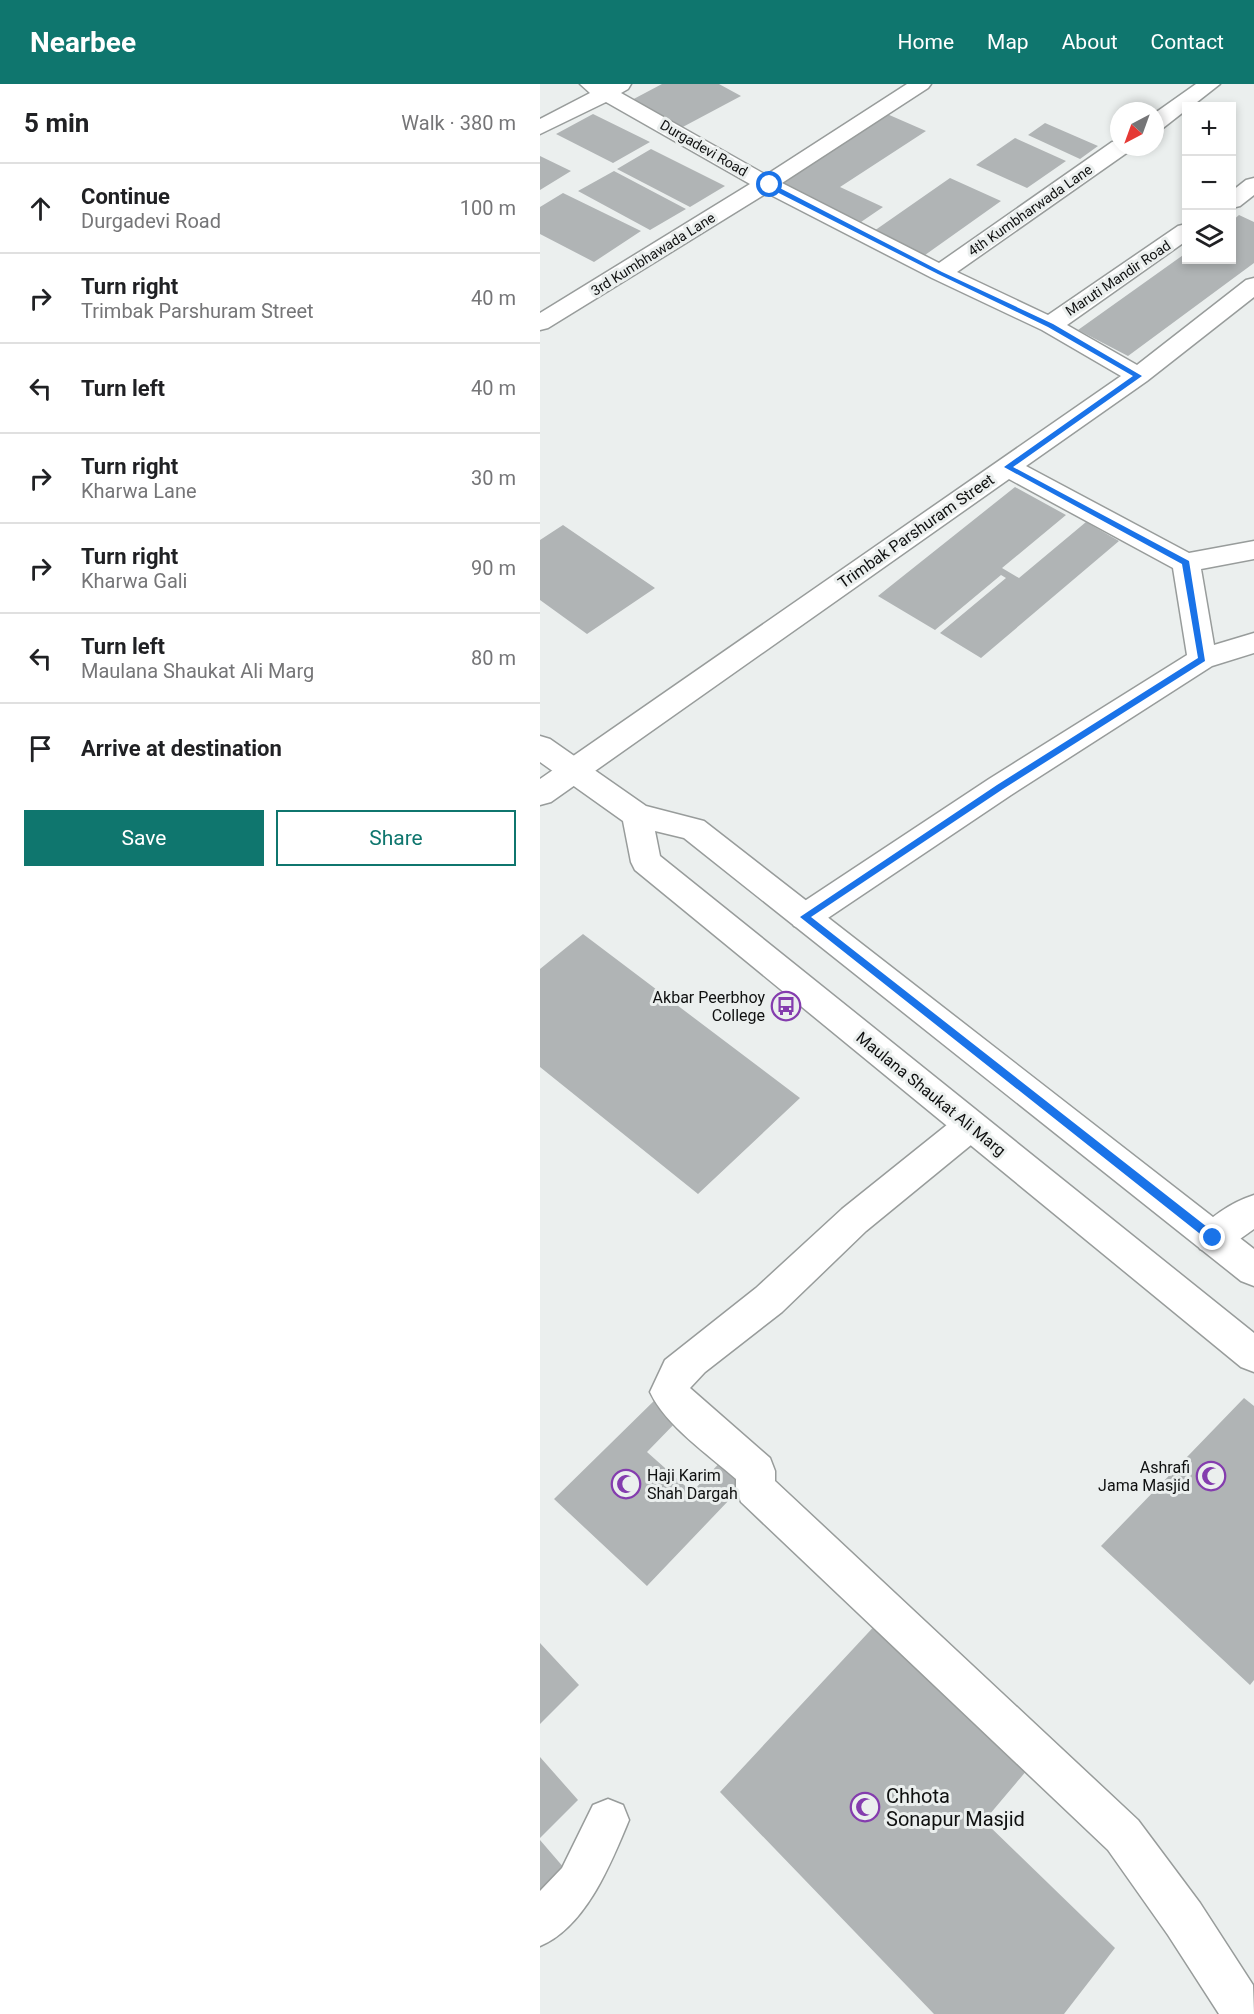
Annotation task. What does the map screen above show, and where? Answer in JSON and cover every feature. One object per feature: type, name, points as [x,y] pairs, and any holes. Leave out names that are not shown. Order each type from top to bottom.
[{"type":"street","name":"3rd Kumbhawada Lane","points":[[540,323],[766,184],[921,84]]},
{"type":"street","points":[[1164,117],[1210,84]]},
{"type":"street","name":"Durgadevi Road","points":[[606,87],[766,184],[940,273],[1050,325],[1138,376]]},
{"type":"street","points":[[540,128],[606,87]]},
{"type":"street","name":"4th Kumbharwada Lane","points":[[940,273],[1110,154]]},
{"type":"street","points":[[1236,198],[1254,185]]},
{"type":"street","name":"Maruti Mandir Road","points":[[1050,325],[1182,234]]},
{"type":"street","name":"Trimbak Parshuram Street","points":[[540,794],[1138,376],[1254,285]]},
{"type":"street","points":[[1007,467],[1186,562],[1254,550]]},
{"type":"street","points":[[1186,562],[1202,659]]},
{"type":"street","points":[[805,917],[1000,787],[1202,659],[1254,644]]},
{"type":"street","points":[[540,747],[637,815],[693,829],[1254,1270]]},
{"type":"street","name":"Maulana Shaukat Ali Marg","points":[[637,815],[646,862],[1254,1355]]},
{"type":"street","points":[[970,1126],[854,1221],[769,1300],[678,1372],[669,1392],[756,1471],[754,1489],[1123,1835],[1239,1998]]},
{"type":"street","points":[[1213,1238],[1254,1210]]},
{"type":"street","points":[[540,1924],[577,1883],[608,1820]]},
{"type":"building","points":[[662,84],[719,84],[741,96],[679,129],[628,102]]},
{"type":"building","points":[[593,114],[650,142],[613,163],[556,134]]},
{"type":"building","points":[[887,114],[926,131],[840,187],[883,207],[861,222],[779,183]]},
{"type":"building","points":[[1045,123],[1098,146],[1080,159],[1028,135]]},
{"type":"building","points":[[1015,138],[1066,161],[1027,188],[976,165]]},
{"type":"building","points":[[651,149],[725,186],[690,207],[617,169]]},
{"type":"building","points":[[540,156],[571,171],[540,190]]},
{"type":"building","points":[[614,171],[686,209],[650,230],[578,191]]},
{"type":"building","points":[[950,178],[1001,201],[925,255],[874,231]]},
{"type":"building","points":[[563,193],[641,231],[594,262],[540,234],[540,207]]},
{"type":"building","points":[[1239,215],[1254,222],[1254,263],[1128,356],[1078,330],[1182,256],[1182,264],[1236,264],[1236,218]]},
{"type":"building","points":[[1015,487],[1066,515],[1002,568],[1019,578],[1086,522],[1119,541],[981,658],[940,633],[1006,578],[1001,575],[935,630],[878,596]]},
{"type":"building","points":[[563,525],[655,588],[587,634],[540,600],[540,540]]},
{"type":"building","points":[[583,934],[800,1098],[698,1194],[540,1067],[540,969]]},
{"type":"building","name":"Haji Karim Shah Dargah","points":[[660,1395],[682,1416],[647,1452],[692,1492],[728,1454],[752,1476],[647,1586],[554,1499]]},
{"type":"building","name":"Ashrafi Jama Masjid","points":[[1244,1398],[1254,1406],[1254,1680],[1250,1685],[1101,1546]]},
{"type":"building","name":"Chhota Sonapur Masjid","points":[[880,1620],[1033,1763],[984,1821],[1115,1948],[1064,2014],[934,2014],[720,1792]]},
{"type":"building","points":[[540,1643],[579,1685],[540,1724]]},
{"type":"building","points":[[540,1757],[578,1800],[540,1838]]},
{"type":"building","points":[[540,1840],[577,1883],[540,1926]]},
{"type":"place","name":"Akbar Peerbhoy College","points":[[786,1006]]},
{"type":"place","name":"Ashrafi Jama Masjid","points":[[1211,1476]]},
{"type":"place","name":"Haji Karim Shah Dargah","points":[[626,1484]]},
{"type":"place","name":"Chhota Sonapur Masjid","points":[[865,1807]]},
{"type":"route","points":[[770,185],[940,273],[1050,325],[1138,376],[1007,467],[1186,562],[1202,659],[1000,787],[805,917],[1213,1238]]}]
